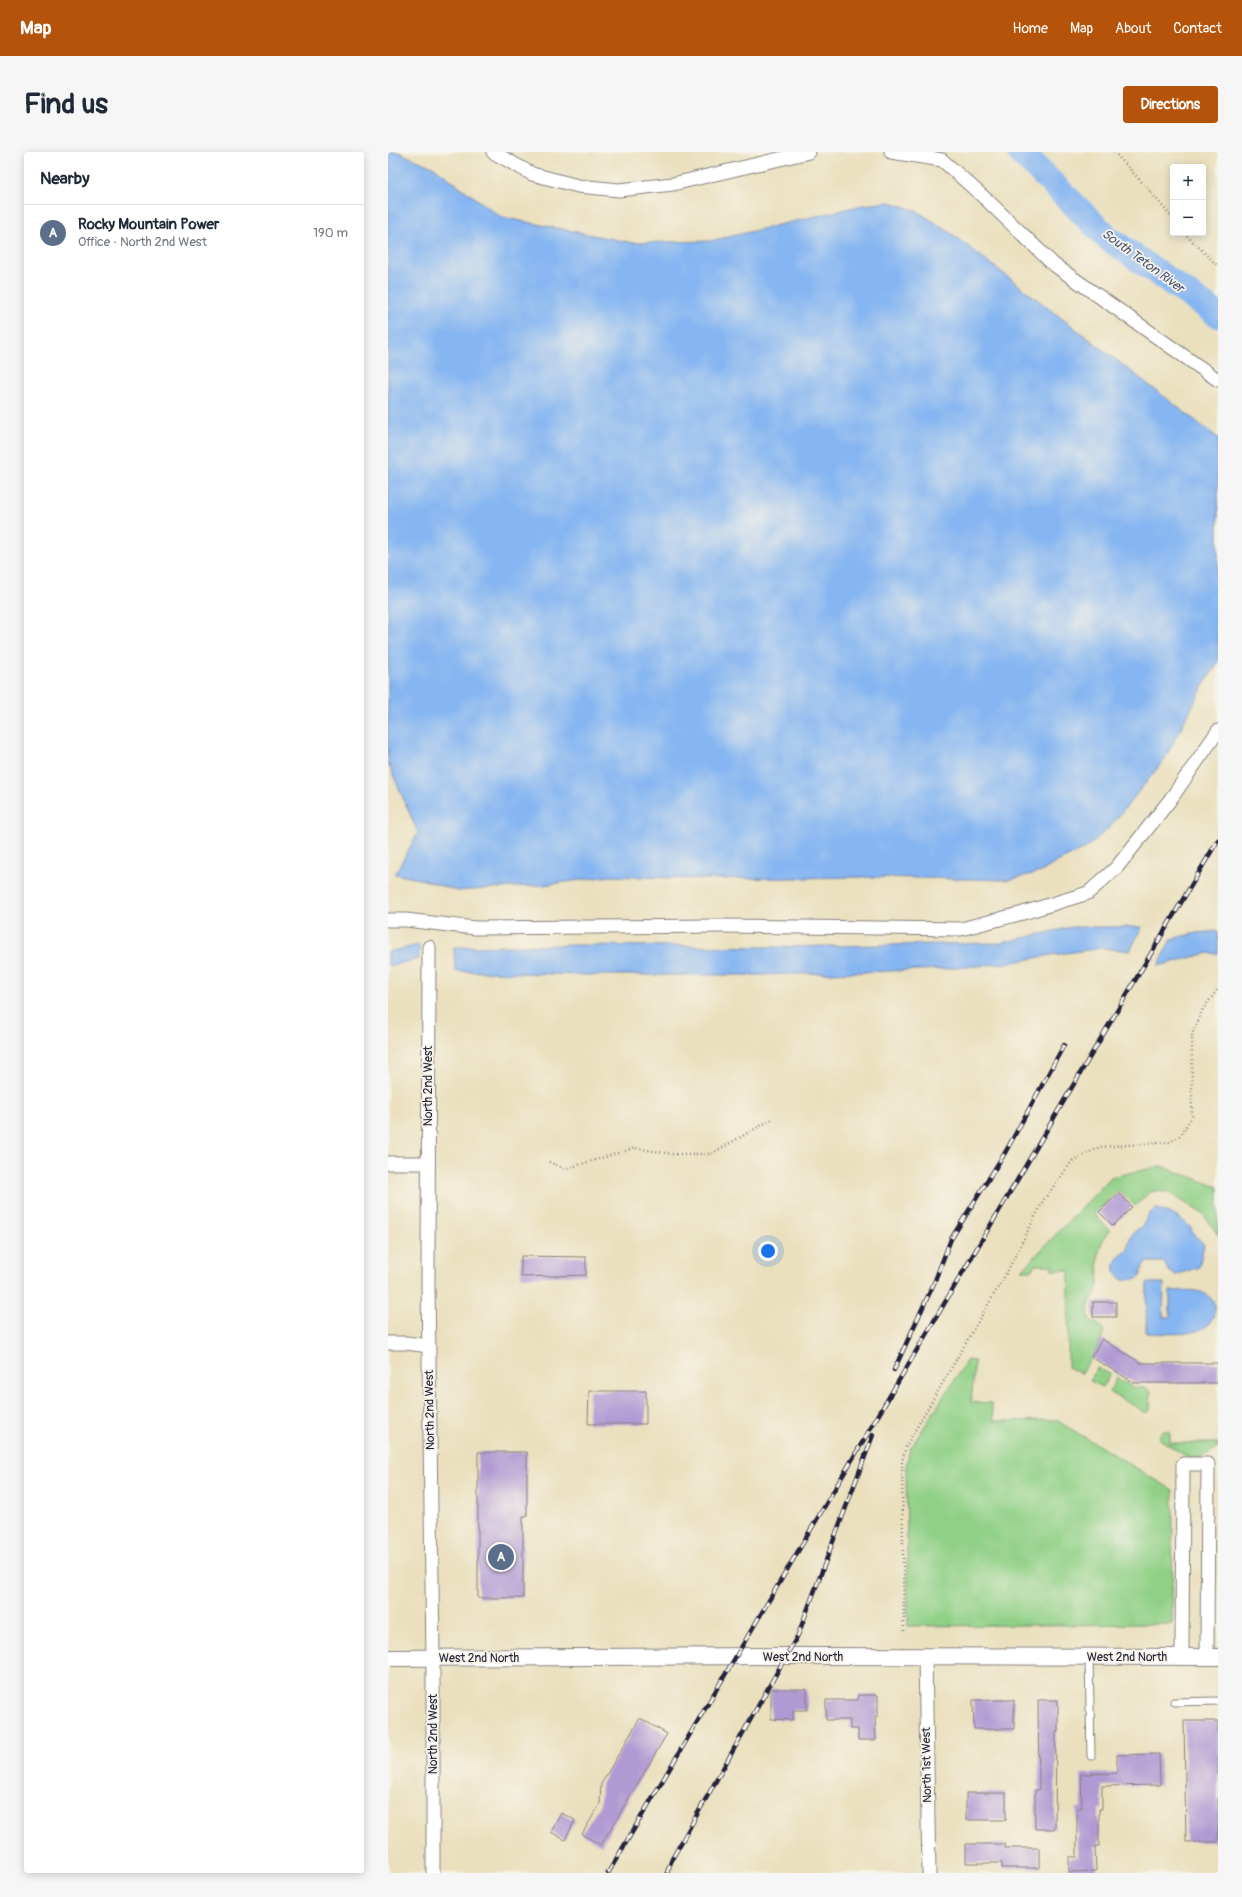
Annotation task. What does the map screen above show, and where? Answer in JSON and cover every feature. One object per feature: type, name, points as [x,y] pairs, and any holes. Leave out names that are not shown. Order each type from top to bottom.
[{"type":"street","points":[[493,152],[532,174],[578,186],[618,190],[673,184],[809,152]]},
{"type":"street","points":[[891,152],[942,160],[988,200],[1053,264],[1218,380]]},
{"type":"street","points":[[388,920],[406,920],[475,928],[721,926],[961,929],[1088,894],[1117,867],[1170,800],[1218,731]]},
{"type":"street","name":"North 2nd West","points":[[429,947],[428,1163],[433,1658],[433,1873]]},
{"type":"street","points":[[388,1163],[428,1163]]},
{"type":"street","points":[[388,1343],[406,1343],[429,1346]]},
{"type":"street","points":[[1182,1657],[1183,1464],[1208,1464],[1213,1657]]},
{"type":"street","name":"West 2nd North","points":[[388,1658],[788,1656],[1213,1657]]},
{"type":"street","name":"North 1st West","points":[[924,1657],[928,1873]]},
{"type":"lane","points":[[1089,1657],[1091,1756]]},
{"type":"lane","points":[[1174,1702],[1218,1701]]},
{"type":"path","points":[[1114,152],[1170,215]]},
{"type":"path","points":[[1187,236],[1218,266]]},
{"type":"path","points":[[904,1631],[902,1462],[906,1446],[1007,1272],[1043,1201],[1073,1160],[1100,1147],[1170,1142],[1181,1136],[1192,1116],[1192,1034],[1203,1009],[1218,989]]},
{"type":"path","points":[[549,1162],[565,1169],[635,1148],[672,1154],[711,1154],[774,1118]]},
{"type":"green space","points":[[1161,1166],[1218,1187],[1218,1235],[1203,1214],[1168,1192],[1153,1191],[1135,1206],[1119,1190],[1094,1214],[1110,1231],[1104,1238],[1099,1251],[1098,1285],[1088,1309],[1090,1320],[1103,1329],[1103,1333],[1095,1352],[1081,1374],[1068,1367],[1069,1270],[1052,1270],[1052,1265],[1034,1265],[1033,1270],[1022,1270],[1111,1177]]},
{"type":"green space","points":[[967,1360],[975,1361],[971,1402],[991,1403],[994,1421],[1056,1420],[1173,1490],[1172,1624],[908,1626],[906,1465],[910,1449]]},
{"type":"green space","points":[[1097,1368],[1110,1374],[1103,1387],[1090,1381]]},
{"type":"green space","points":[[1117,1378],[1133,1387],[1146,1388],[1151,1392],[1150,1410],[1147,1413],[1109,1392]]},
{"type":"green space","points":[[1162,1431],[1170,1431],[1170,1443],[1218,1443],[1218,1448],[1200,1458],[1189,1458],[1158,1438]]},
{"type":"water","points":[[388,152],[398,152],[435,168],[501,217],[633,243],[711,241],[863,205],[890,202],[915,210],[948,231],[1218,438],[1218,662],[1202,688],[1164,760],[1110,827],[1086,848],[1057,862],[1041,872],[1008,880],[873,877],[702,879],[610,876],[544,885],[457,891],[424,880],[395,874],[418,833],[388,763]]},
{"type":"water","points":[[1072,927],[1142,927],[1130,951],[1102,948],[1051,955],[1009,963],[945,969],[760,975],[584,975],[455,971],[454,947],[576,945],[770,947],[1000,943]]},
{"type":"water","points":[[1218,931],[1218,954],[1208,953],[1158,966],[1171,939],[1196,933]]},
{"type":"water","points":[[419,945],[419,959],[388,966],[388,952]]},
{"type":"water","points":[[1156,1209],[1169,1213],[1180,1219],[1190,1227],[1192,1233],[1203,1243],[1204,1245],[1199,1267],[1175,1275],[1169,1271],[1164,1262],[1147,1262],[1143,1266],[1140,1277],[1136,1279],[1122,1280],[1115,1272],[1116,1261],[1128,1250],[1129,1242],[1133,1233],[1142,1227],[1149,1214]]},
{"type":"water","points":[[1147,1283],[1164,1283],[1163,1317],[1170,1317],[1170,1291],[1189,1290],[1201,1292],[1211,1299],[1215,1305],[1213,1317],[1208,1325],[1200,1330],[1179,1334],[1146,1333]]},
{"type":"building","points":[[1119,1193],[1132,1207],[1113,1226],[1099,1212]]},
{"type":"building","points":[[521,1256],[586,1257],[586,1275],[521,1277]]},
{"type":"building","points":[[1093,1302],[1116,1302],[1116,1317],[1093,1317]]},
{"type":"building","points":[[1102,1339],[1141,1363],[1218,1363],[1218,1383],[1135,1383],[1091,1357]]},
{"type":"building","points":[[589,1391],[646,1391],[646,1424],[588,1424]]},
{"type":"building","points":[[478,1452],[527,1452],[527,1516],[523,1516],[523,1598],[478,1598]]},
{"type":"building","points":[[771,1689],[807,1689],[807,1710],[793,1710],[793,1720],[771,1719]]},
{"type":"building","points":[[858,1695],[878,1695],[878,1716],[875,1716],[876,1740],[858,1740],[858,1729],[850,1729],[850,1720],[826,1720],[826,1700],[858,1700]]},
{"type":"building","points":[[973,1700],[1014,1700],[1014,1729],[974,1729]]},
{"type":"building","points":[[1038,1700],[1058,1700],[1058,1732],[1056,1732],[1055,1829],[1035,1829],[1035,1790],[1039,1790]]},
{"type":"building","points":[[640,1718],[667,1734],[601,1845],[582,1834],[600,1804],[601,1784]]},
{"type":"building","points":[[1184,1721],[1218,1721],[1218,1842],[1186,1842]]},
{"type":"building","points":[[1159,1754],[1160,1785],[1102,1786],[1102,1809],[1099,1809],[1099,1846],[1095,1846],[1096,1871],[1069,1872],[1069,1857],[1077,1857],[1077,1808],[1082,1808],[1081,1774],[1117,1773],[1117,1755]]},
{"type":"building","points":[[966,1793],[1006,1793],[1006,1820],[966,1820]]},
{"type":"building","points":[[561,1813],[575,1820],[565,1840],[551,1832]]},
{"type":"building","points":[[966,1844],[1005,1844],[1005,1848],[1039,1848],[1039,1868],[1002,1868],[1002,1863],[966,1863]]},
{"type":"waterway","name":"South Teton River","points":[[1020,152],[1108,238],[1218,315]]},
{"type":"railway","points":[[608,1873],[1218,840]]},
{"type":"railway","points":[[894,1370],[934,1283],[951,1239],[1006,1151],[1064,1045]]},
{"type":"railway","points":[[667,1873],[672,1859],[798,1635],[873,1435]]},
{"type":"place","name":"Rocky Mountain Power","points":[[501,1557]]}]
